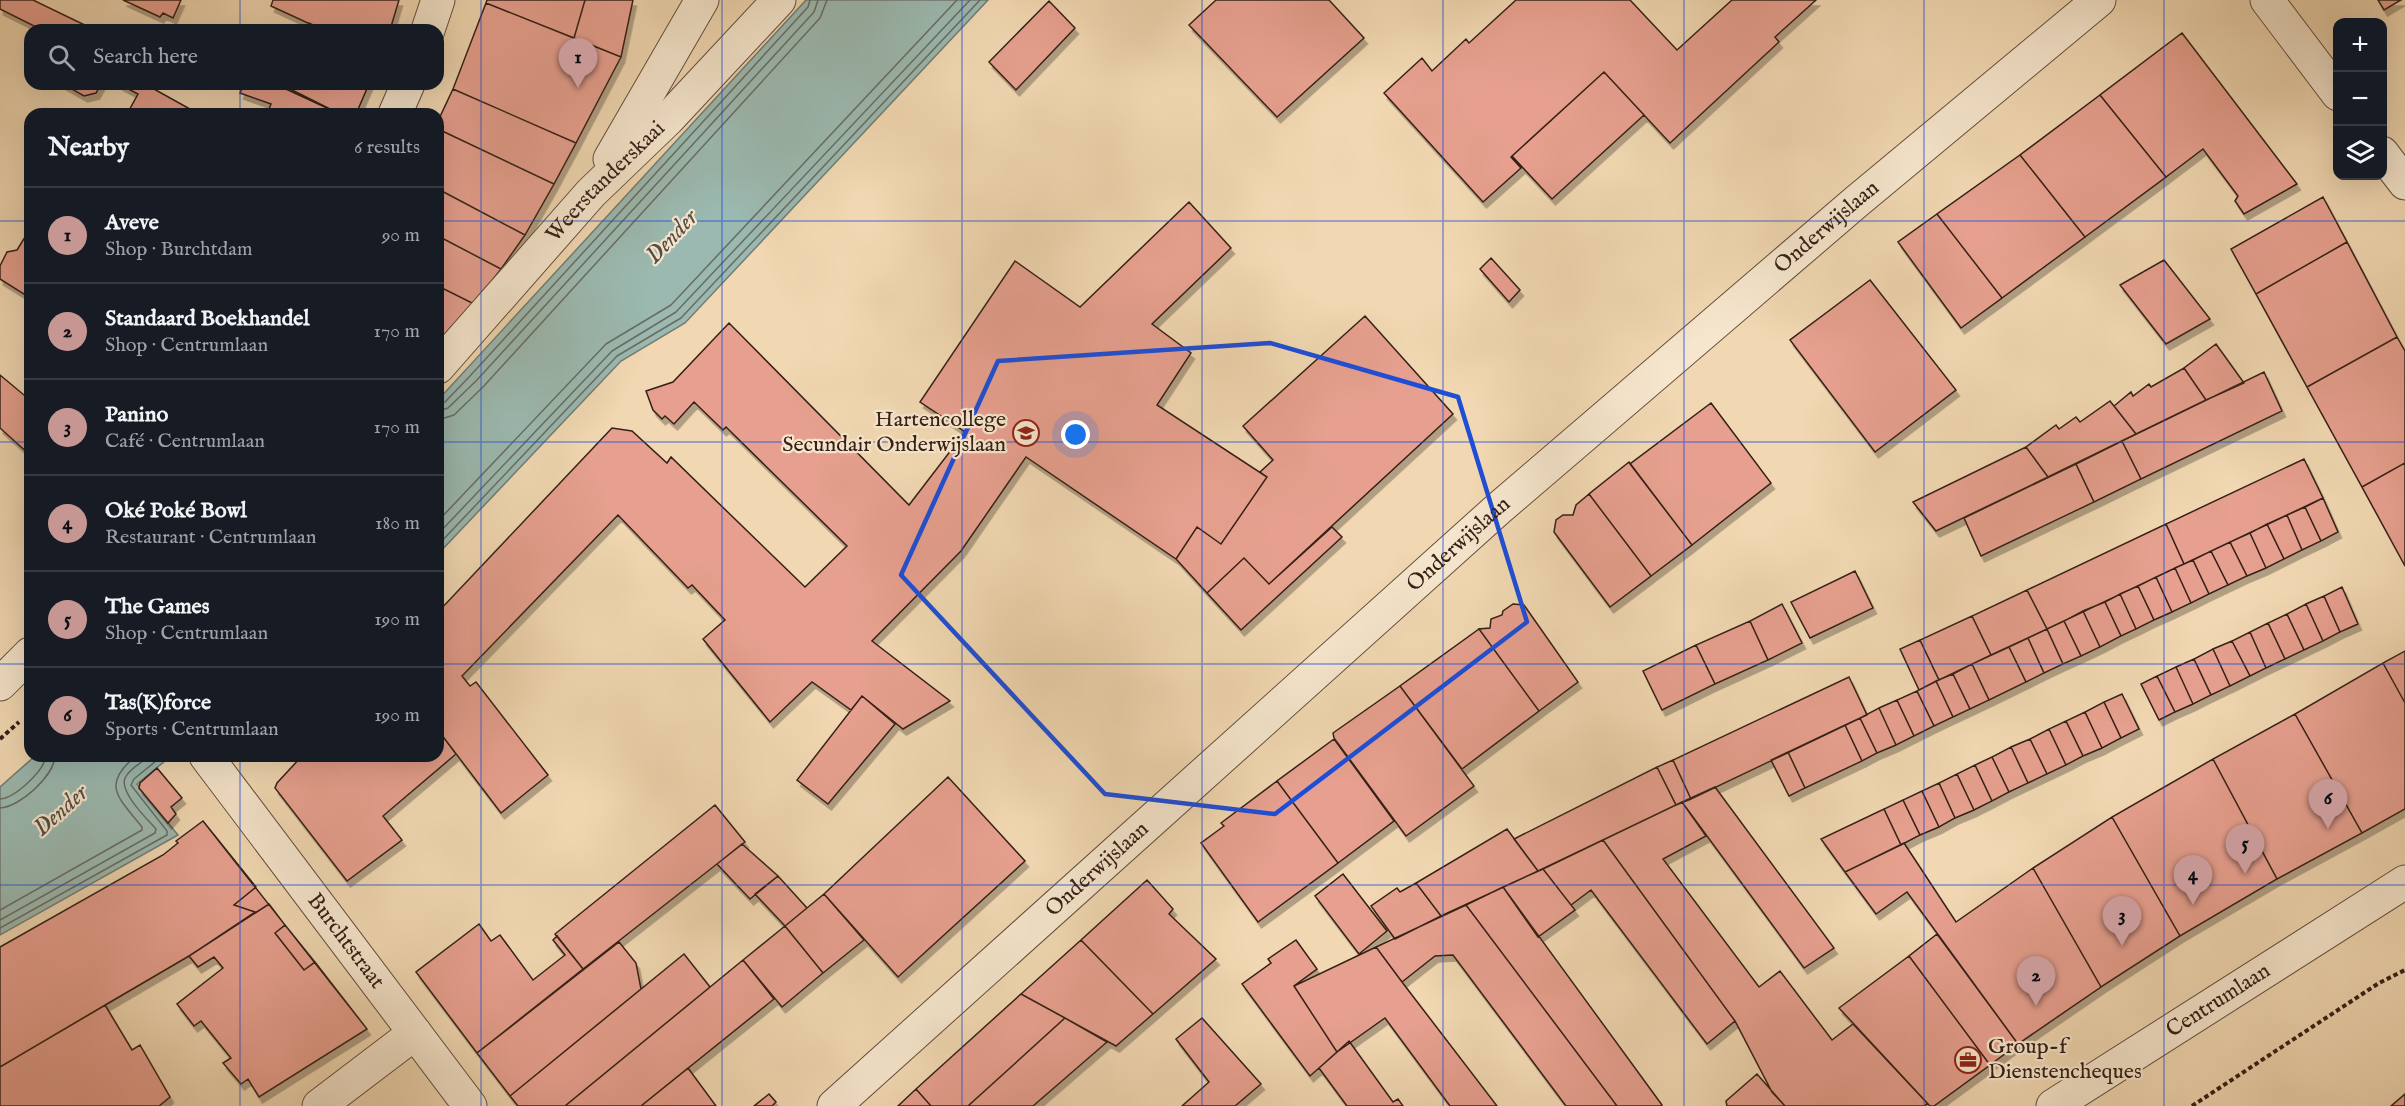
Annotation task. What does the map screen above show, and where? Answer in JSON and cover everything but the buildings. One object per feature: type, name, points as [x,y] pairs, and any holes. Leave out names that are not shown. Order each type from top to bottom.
[{"type":"street","points":[[430,24],[438,0]]},
{"type":"street","points":[[591,193],[702,0]]},
{"type":"street","name":"Weerstanderskaai","points":[[444,360],[591,193],[668,119],[779,0]]},
{"type":"street","name":"Onderwijslaan","points":[[834,1106],[1498,509],[1856,202],[2099,0]]},
{"type":"street","points":[[2267,0],[2333,89]]},
{"type":"street","points":[[398,108],[405,90]]},
{"type":"street","points":[[2387,160],[2405,183]]},
{"type":"street","points":[[0,684],[24,660]]},
{"type":"street","name":"Burchtstraat","points":[[215,767],[415,1033],[464,1104]]},
{"type":"street","name":"Centrumlaan","points":[[2052,1106],[2405,882]]},
{"type":"street","name":"Centrumlaan","points":[[2324,934],[2405,901]]},
{"type":"street","points":[[319,1106],[415,1033]]},
{"type":"path","points":[[0,739],[22,718]]},
{"type":"path","points":[[2192,1106],[2379,983],[2405,970]]},
{"type":"highlighted area","points":[[1270,343],[1458,397],[1527,622],[1275,814],[1105,794],[901,575],[998,361]]},
{"type":"water","name":"Dender","points":[[806,0],[988,0],[685,323],[621,361],[444,548],[444,393]]},
{"type":"water","name":"Dender","points":[[28,762],[164,762],[137,784],[178,835],[0,935],[0,787]]},
{"type":"place","name":"Aveve","points":[[578,88]]},
{"type":"place","name":"Hartencollege Secundair Onderwijslaan","points":[[1026,433]]},
{"type":"place","name":"Tas(K)force","points":[[2328,829]]},
{"type":"place","name":"The Games","points":[[2245,874]]},
{"type":"place","name":"Oké Poké Bowl","points":[[2193,905]]},
{"type":"place","name":"Panino","points":[[2122,946]]},
{"type":"place","name":"Standaard Boekhandel","points":[[2036,1006]]},
{"type":"place","name":"Group-f Dienstencheques","points":[[1968,1060]]}]
